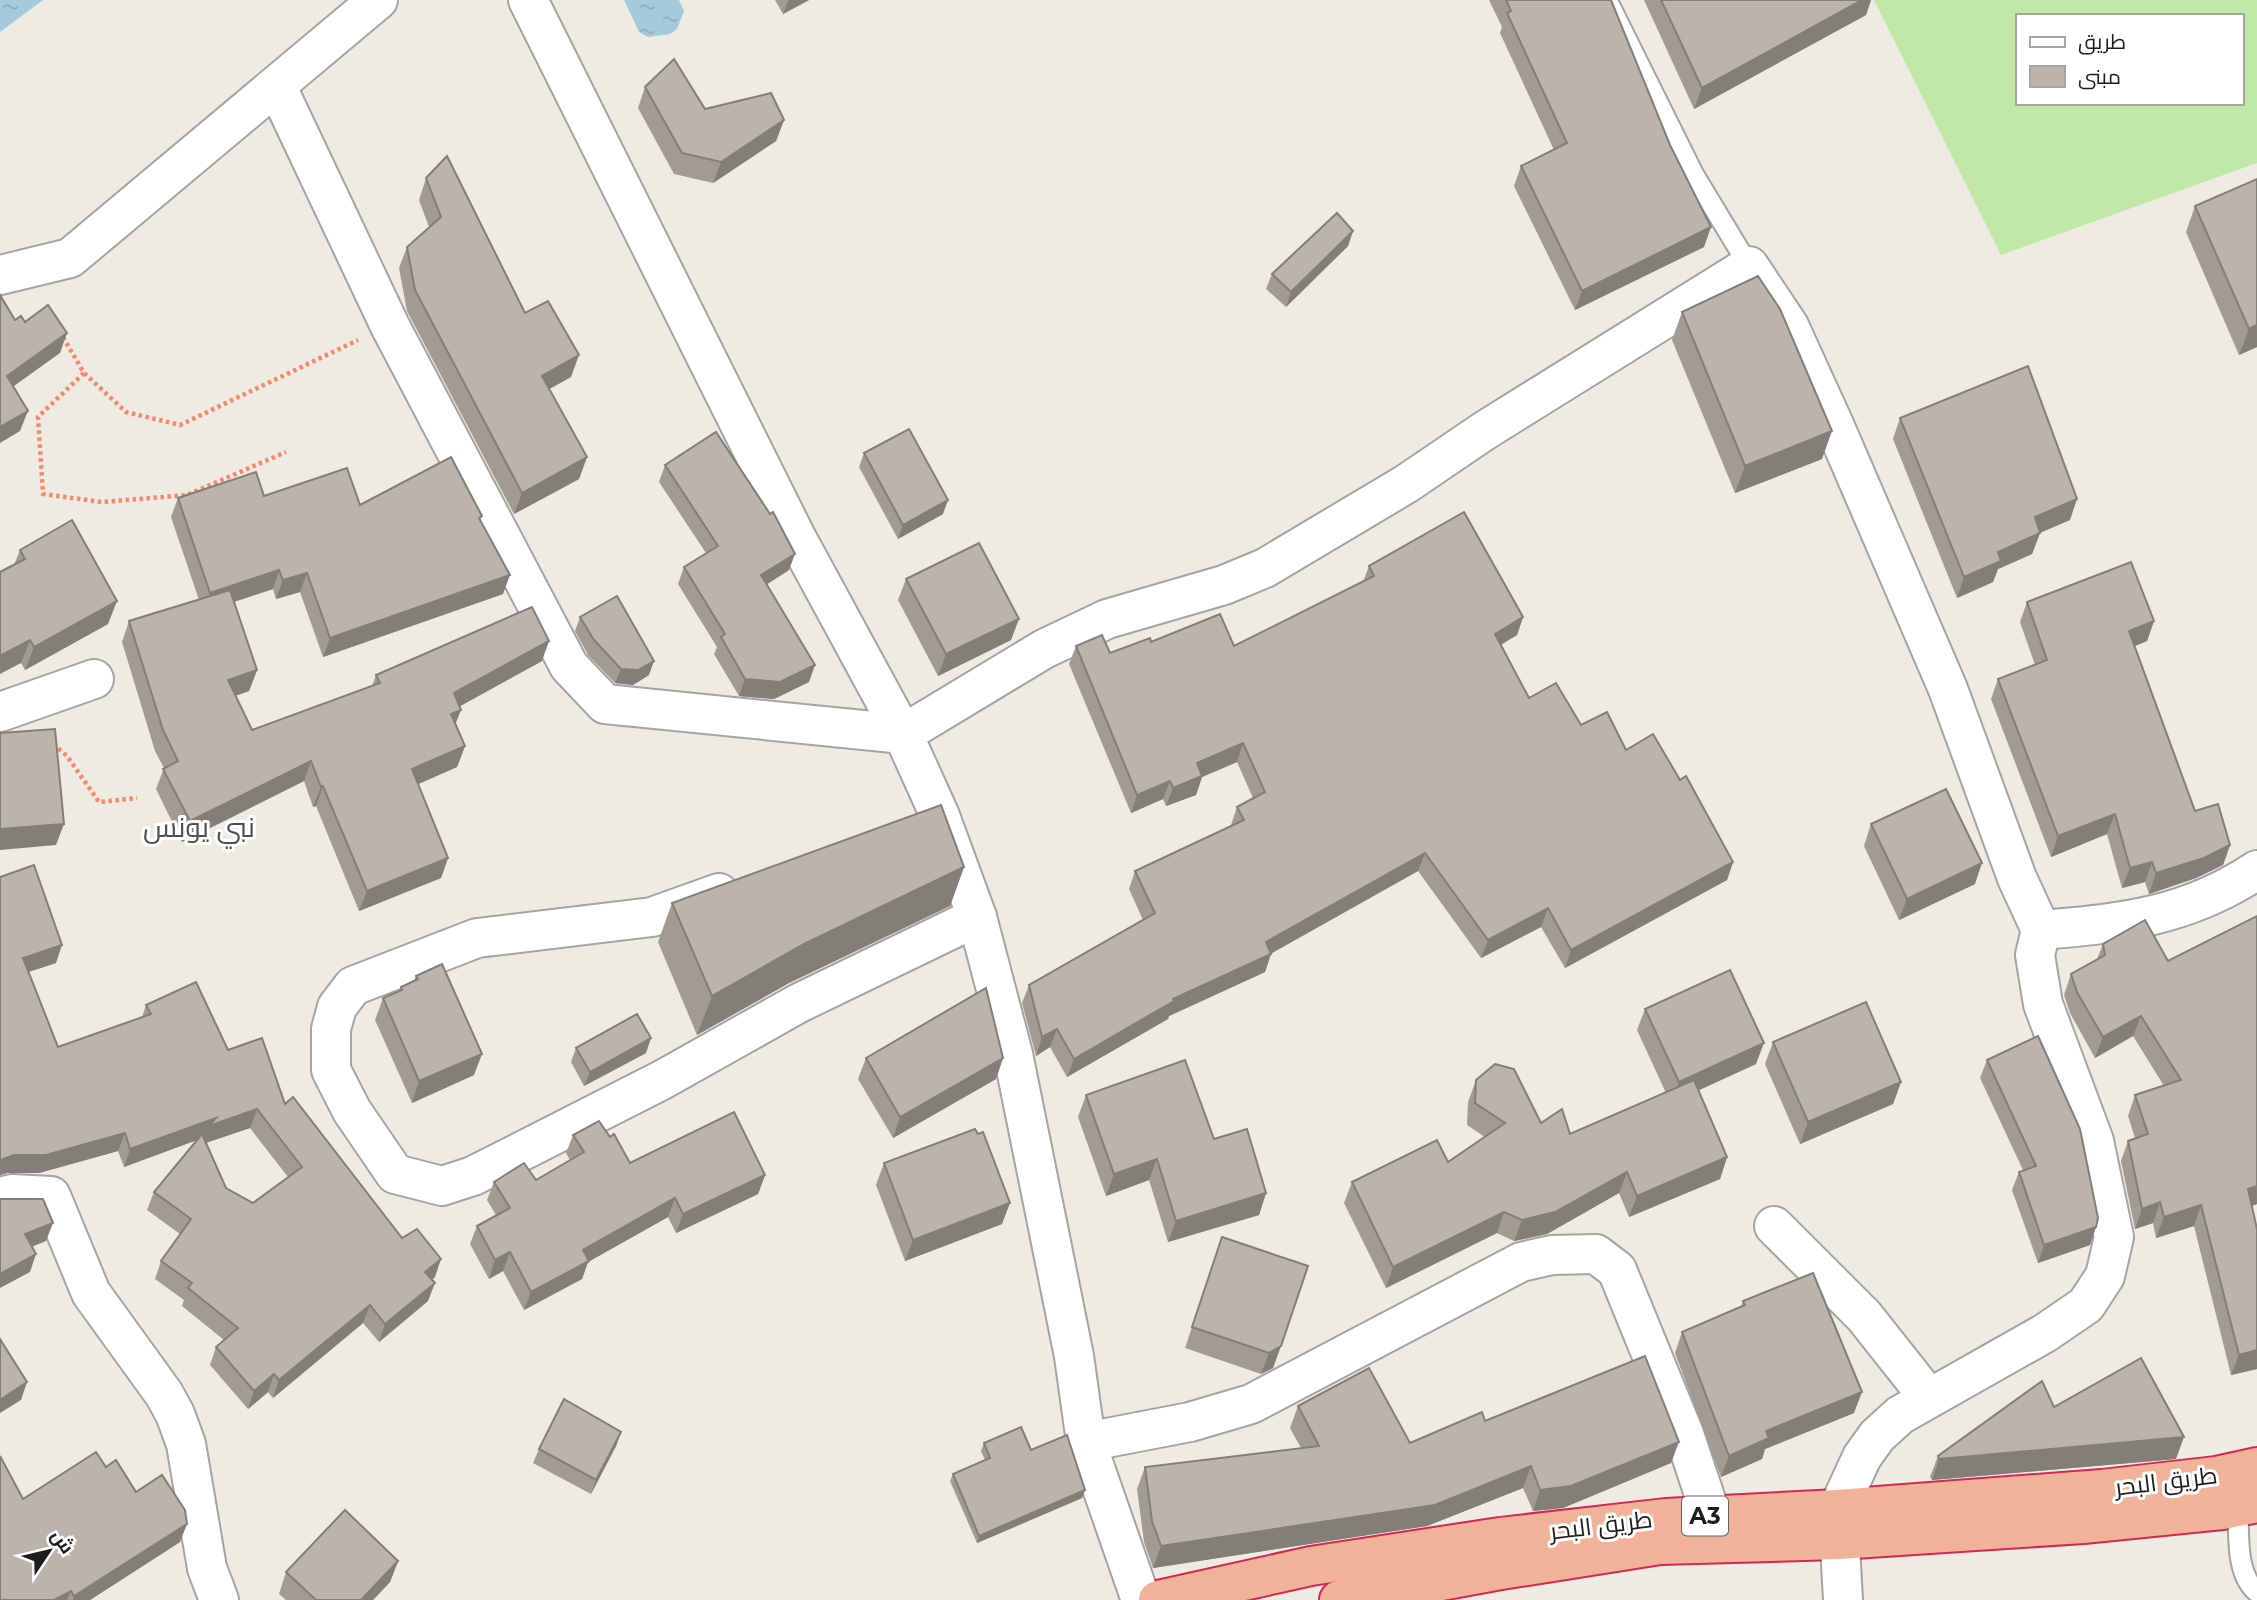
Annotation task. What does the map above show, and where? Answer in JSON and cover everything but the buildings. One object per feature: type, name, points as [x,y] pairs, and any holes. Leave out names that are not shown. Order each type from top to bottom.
[{"type":"highway","name":"طريق البحر","points":[[1339,1600],[1495,1571],[1660,1545],[2216,1476],[2257,1467]]},
{"type":"highway","name":"طريق البحر","points":[[1158,1600],[1311,1566],[1425,1547],[1666,1518],[1711,1515],[1838,1525],[2083,1524],[2248,1505]]},
{"type":"street","points":[[0,275],[70,258],[378,0]]},
{"type":"street","points":[[528,0],[794,535],[903,734],[940,816],[977,917],[1013,1054],[1074,1356],[1086,1441],[1141,1600]]},
{"type":"street","points":[[277,86],[390,326],[569,666],[605,704],[903,734],[1044,649],[1107,619],[1224,584],[1265,568],[1406,484],[1484,431],[1749,266],[1789,326],[1835,427],[1948,689],[2017,878],[2041,930],[2035,955],[2040,991],[2094,1140],[2113,1217],[2115,1237],[2110,1261],[2095,1294],[2071,1317],[1900,1415],[1877,1436],[1862,1457],[1838,1525],[1843,1600]]},
{"type":"street","points":[[0,712],[94,680]]},
{"type":"street","points":[[901,829],[940,816]]},
{"type":"street","points":[[2041,930],[2124,923],[2159,914],[2200,902],[2257,870]]},
{"type":"street","points":[[748,882],[652,917],[477,938],[353,986],[337,1007],[331,1029],[331,1070],[352,1111],[395,1174],[442,1186],[473,1176],[662,1080],[799,1003],[977,917]]},
{"type":"street","points":[[0,1197],[12,1194],[51,1196],[91,1293],[164,1394],[186,1444],[207,1568],[219,1600]]},
{"type":"street","points":[[1774,1226],[1864,1316],[1929,1398]]},
{"type":"street","points":[[1086,1441],[1190,1422],[1251,1404],[1502,1270],[1552,1255],[1596,1254],[1617,1269],[1684,1434],[1711,1515]]},
{"type":"lane","points":[[1607,0],[1694,175],[1749,266]]},
{"type":"lane","points":[[2248,1505],[2240,1558],[2257,1592]]},
{"type":"path","points":[[57,327],[84,373],[126,412],[180,425],[390,326]]},
{"type":"path","points":[[84,373],[38,417],[43,494],[103,502],[187,495],[286,452]]},
{"type":"path","points":[[51,742],[67,757],[99,802],[137,798]]},
{"type":"green space","points":[[1874,0],[2257,0],[2257,163],[2001,255]]},
{"type":"water","points":[[0,0],[43,0],[0,32]]},
{"type":"water","points":[[624,0],[679,0],[684,11],[677,29],[670,34],[648,37],[639,32]]},
{"type":"district","name":"نبي يونس","points":[[199,827]]}]
